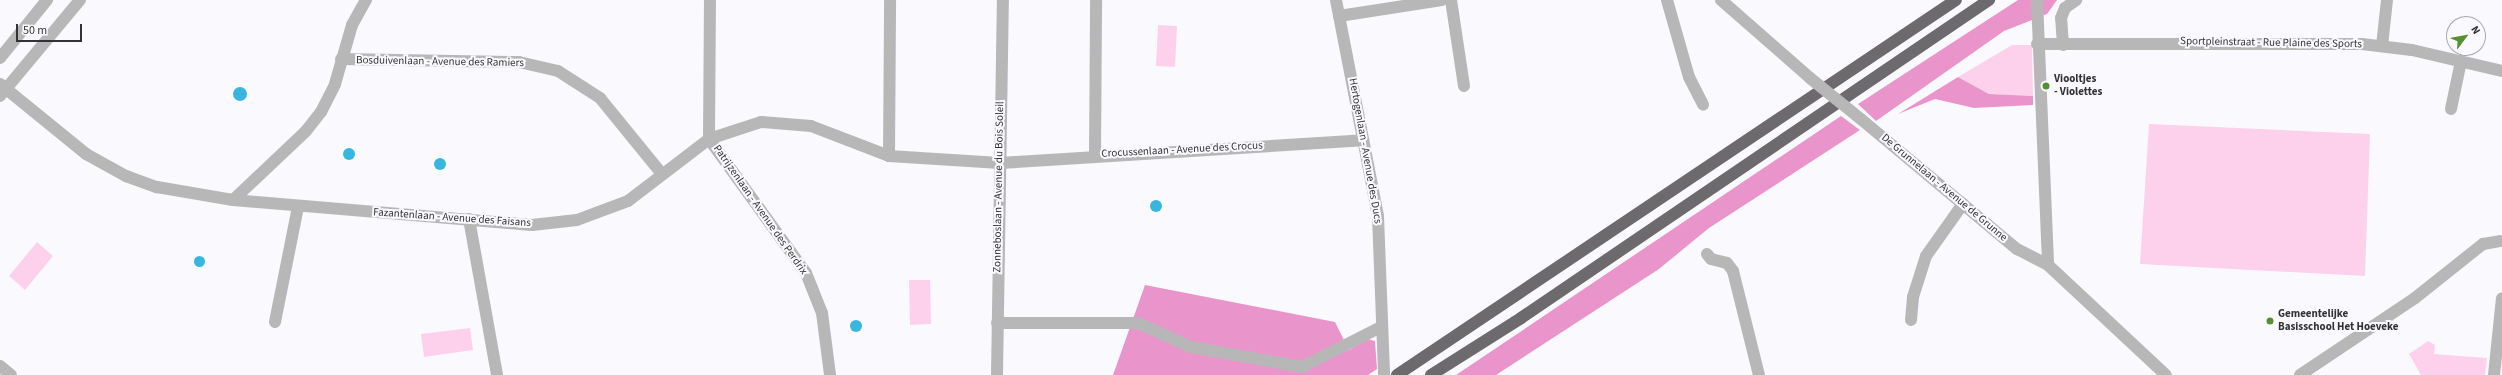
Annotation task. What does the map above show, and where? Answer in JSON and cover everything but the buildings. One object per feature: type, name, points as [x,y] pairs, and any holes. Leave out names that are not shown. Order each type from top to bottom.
[{"type":"highway","points":[[1397,375],[1956,0]]},
{"type":"highway","points":[[1431,375],[1521,318],[1989,0]]},
{"type":"street","points":[[0,58],[47,0]]},
{"type":"street","points":[[2,90],[80,0]]},
{"type":"street","points":[[233,200],[316,120],[331,93],[352,25],[366,0]]},
{"type":"street","points":[[709,139],[710,0]]},
{"type":"street","points":[[889,156],[890,0]]},
{"type":"street","name":"Zonneboslaan - Avenue du Bois Soleil","points":[[997,375],[1003,0]]},
{"type":"street","points":[[1095,156],[1096,0]]},
{"type":"street","name":"Hertogenlaan - Avenue des Ducs","points":[[1336,0],[1378,216],[1381,327],[1385,345],[1384,375]]},
{"type":"street","points":[[1340,16],[1442,0]]},
{"type":"street","points":[[1451,0],[1464,86]]},
{"type":"street","points":[[1667,0],[1689,77],[1703,105]]},
{"type":"street","name":"De Grunnelaan - Avenue de Grunne","points":[[1721,0],[1810,78],[2017,249],[2043,262],[2166,375]]},
{"type":"street","points":[[2037,0],[2043,262]]},
{"type":"street","points":[[2063,45],[2061,18],[2065,8],[2076,0]]},
{"type":"street","points":[[2382,46],[2387,0]]},
{"type":"street","name":"Sportpleinstraat - Rue Plaine des Sports","points":[[2037,44],[2063,45],[2278,41],[2382,46],[2461,61],[2502,71]]},
{"type":"street","name":"Bosduivenlaan - Avenue des Ramiers","points":[[341,59],[519,62],[558,71],[600,98],[662,174]]},
{"type":"street","points":[[2451,109],[2461,61]]},
{"type":"street","name":"Fazantenlaan - Avenue des Faisans","points":[[2,90],[86,154],[126,176],[186,194],[298,207],[532,225],[577,220],[628,201],[709,139],[747,124],[789,122],[811,126],[889,156],[1000,163]]},
{"type":"street","name":"Patrijzenlaan - Avenue des Perdrix","points":[[709,139],[806,273],[822,313],[830,375]]},
{"type":"street","name":"Crocussenlaan - Avenue des Crocus","points":[[1000,163],[1363,140]]},
{"type":"street","points":[[1911,320],[1913,297],[1926,256],[1963,204]]},
{"type":"street","points":[[275,322],[298,207]]},
{"type":"street","points":[[469,220],[497,375]]},
{"type":"street","points":[[2300,375],[2415,298],[2482,244],[2501,241]]},
{"type":"street","points":[[1707,254],[1711,259],[1727,263],[1733,271],[1759,375]]},
{"type":"street","points":[[2494,375],[2502,298]]},
{"type":"street","points":[[997,323],[1124,322],[1149,325],[1173,341],[1191,347],[1302,367],[1381,327]]},
{"type":"street","points":[[0,366],[11,375]]},
{"type":"shaded area","points":[[2018,0],[2057,0],[2047,14],[2004,31],[1876,121],[1858,104]]},
{"type":"shaded area","points":[[1158,25],[1177,26],[1175,67],[1156,66]]},
{"type":"shaded area","points":[[2012,45],[2032,45],[2033,96],[1989,94],[1958,77]]},
{"type":"shaded area","points":[[1958,77],[1989,94],[2033,96],[2033,105],[1974,108],[1935,99],[1898,114]]},
{"type":"shaded area","points":[[1841,116],[1860,130],[1709,228],[1659,269],[1496,375],[1456,375]]},
{"type":"shaded area","points":[[2149,124],[2370,134],[2365,276],[2140,264]]},
{"type":"shaded area","points":[[37,242],[53,256],[25,290],[9,276]]},
{"type":"shaded area","points":[[909,280],[930,280],[931,324],[910,325]]},
{"type":"shaded area","points":[[1145,285],[1335,322],[1349,350],[1368,339],[1375,341],[1377,369],[1368,375],[1113,375]]},
{"type":"shaded area","points":[[470,328],[473,350],[424,357],[421,334]]},
{"type":"shaded area","points":[[2428,341],[2435,345],[2434,354],[2487,358],[2485,375],[2421,375],[2409,354]]},
{"type":"water","points":[[240,87],[245,89],[247,94],[245,99],[240,101],[235,99],[233,94],[235,89]]},
{"type":"water","points":[[351,148],[354,149],[354,159],[347,160],[344,159],[343,152],[344,149]]},
{"type":"water","points":[[438,158],[442,158],[446,164],[442,170],[438,170],[434,166],[434,162]]},
{"type":"water","points":[[1158,200],[1161,201],[1161,211],[1154,212],[1151,211],[1150,204],[1151,201]]},
{"type":"water","points":[[199,255],[203,257],[205,261],[203,265],[199,267],[195,265],[193,261],[195,257]]},
{"type":"water","points":[[856,320],[860,322],[862,326],[860,330],[856,332],[852,330],[850,326],[852,322]]},
{"type":"place","name":"Viooltjes - Violettes","points":[[2046,86]]},
{"type":"place","name":"Gemeentelijke Basisschool Het Hoeveke","points":[[2270,321]]}]
